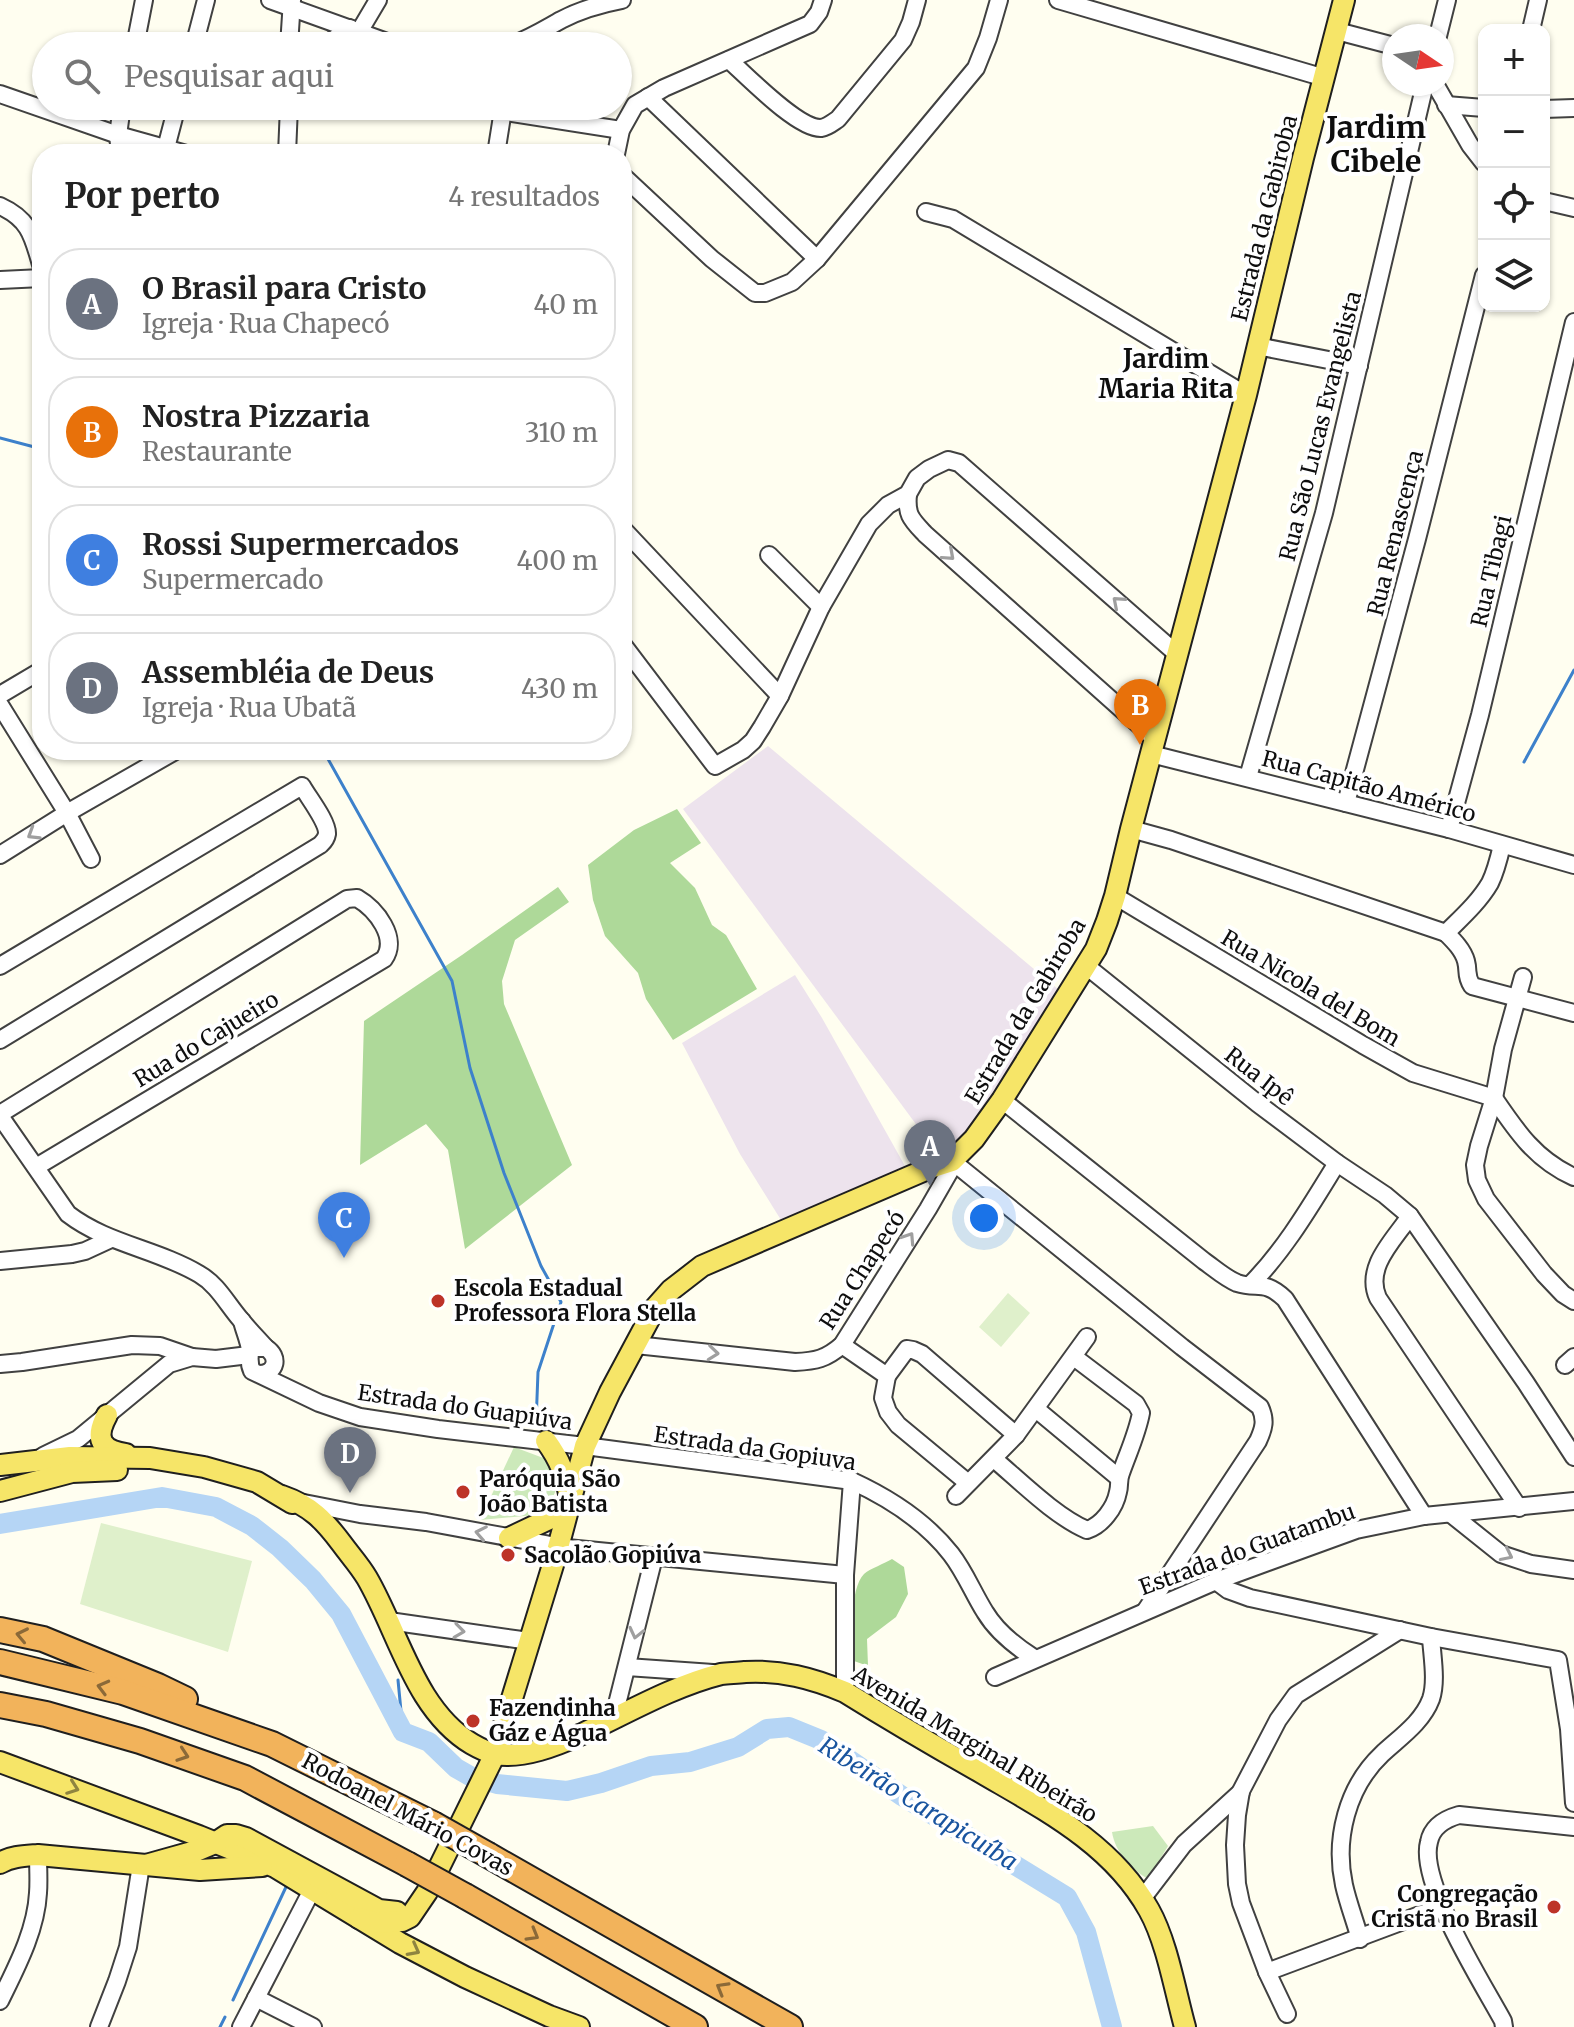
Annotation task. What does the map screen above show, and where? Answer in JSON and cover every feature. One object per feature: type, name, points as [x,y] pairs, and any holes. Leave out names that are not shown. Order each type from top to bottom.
[{"type":"highway","points":[[0,1630],[43,1639],[158,1686],[272,1744]]},
{"type":"highway","name":"Rodoanel Mário Covas","points":[[0,1662],[123,1692],[272,1744],[433,1824],[790,2027]]},
{"type":"highway","name":"Rodoanel Mário Covas","points":[[0,1705],[46,1714],[140,1741],[245,1778],[465,1896],[695,2027]]},
{"type":"highway","points":[[0,1722],[140,1741]]},
{"type":"main road","name":"Estrada da Gabiroba","points":[[359,1918],[379,1923],[402,1921],[410,1917],[427,1892],[491,1763],[585,1446],[655,1308],[671,1290],[702,1266],[952,1161],[974,1139],[1002,1100],[1096,949],[1115,896],[1246,395],[1344,0]]},
{"type":"main road","points":[[106,1416],[100,1431],[103,1444],[116,1452],[204,1467],[257,1482],[321,1517],[366,1575],[421,1688],[437,1714],[458,1735],[481,1749],[491,1763]]},
{"type":"main road","points":[[509,1538],[569,1507],[567,1485],[559,1460],[546,1441]]},
{"type":"main road","points":[[10,1464],[70,1457],[150,1458]]},
{"type":"main road","points":[[0,1481],[44,1472],[70,1457]]},
{"type":"main road","points":[[0,1491],[72,1472],[109,1470],[176,1469],[241,1478]]},
{"type":"main road","name":"Avenida Marginal Ribeirão","points":[[491,1763],[562,1743],[664,1695],[723,1674],[782,1672],[807,1677],[845,1692],[1051,1813],[1091,1840],[1125,1875],[1151,1912],[1185,2027]]},
{"type":"main road","points":[[0,1762],[275,1867],[400,1943],[465,1977],[579,2027]]},
{"type":"main road","points":[[144,1865],[215,1843],[227,1835],[236,1835],[379,1910],[400,1912],[427,1892]]},
{"type":"main road","points":[[215,1843],[212,1859],[225,1868]]},
{"type":"main road","points":[[0,1863],[21,1856],[38,1855],[200,1870],[275,1867]]},
{"type":"street","points":[[138,32],[144,0]]},
{"type":"street","points":[[198,32],[206,0]]},
{"type":"street","points":[[270,0],[291,4],[360,32]]},
{"type":"street","points":[[350,32],[378,0]]},
{"type":"street","points":[[540,32],[585,9],[622,0]]},
{"type":"street","points":[[632,110],[635,105],[664,88],[810,24],[823,0]]},
{"type":"street","points":[[729,60],[783,108],[809,126],[827,127],[838,119],[903,40],[917,0]]},
{"type":"street","points":[[632,184],[712,259],[755,293],[765,293],[792,282],[817,259],[976,68],[999,0]]},
{"type":"street","points":[[1058,0],[1325,78]]},
{"type":"street","points":[[1441,24],[1447,0]]},
{"type":"street","points":[[1532,24],[1538,0]]},
{"type":"street","points":[[290,32],[291,4]]},
{"type":"street","points":[[1337,31],[1382,43]]},
{"type":"street","points":[[0,94],[32,105]]},
{"type":"street","name":"Rua São Lucas Evangelista","points":[[1248,777],[1324,513],[1422,96]]},
{"type":"street","points":[[1441,96],[1478,155]]},
{"type":"street","points":[[648,97],[817,259]]},
{"type":"street","points":[[1446,105],[1478,108]]},
{"type":"street","points":[[1550,109],[1574,108]]},
{"type":"street","points":[[75,120],[151,144]]},
{"type":"street","points":[[119,144],[120,120]]},
{"type":"street","points":[[167,144],[173,120]]},
{"type":"street","points":[[287,144],[288,120]]},
{"type":"street","points":[[498,144],[501,120]]},
{"type":"street","points":[[562,120],[621,130]]},
{"type":"street","points":[[618,144],[627,120]]},
{"type":"street","points":[[1550,202],[1574,208]]},
{"type":"street","points":[[0,206],[16,213],[26,226],[32,242]]},
{"type":"street","points":[[926,212],[953,219],[1246,395]]},
{"type":"street","points":[[0,280],[32,278]]},
{"type":"street","name":"Rua Renascença","points":[[1346,803],[1478,299]]},
{"type":"street","name":"Rua Tibagi","points":[[1449,829],[1480,715],[1574,322]]},
{"type":"street","points":[[1257,346],[1359,366]]},
{"type":"street","points":[[1153,746],[912,521],[907,509],[908,494],[917,478],[948,460],[959,463],[1177,654]]},
{"type":"street","points":[[632,657],[715,766],[743,750],[753,741],[780,696],[821,607],[869,524],[888,505],[908,494]]},
{"type":"street","points":[[632,539],[780,696]]},
{"type":"street","points":[[769,555],[821,607]]},
{"type":"street","points":[[0,695],[32,676]]},
{"type":"street","points":[[0,705],[32,757]]},
{"type":"street","name":"Rua Capitão Américo","points":[[1153,746],[1248,777],[1574,865]]},
{"type":"street","points":[[34,760],[91,859]]},
{"type":"street","points":[[0,855],[160,760]]},
{"type":"street","points":[[0,966],[302,786],[324,823],[327,833],[320,845],[0,1040]]},
{"type":"street","points":[[1131,829],[1446,933],[1464,955],[1466,976],[1472,986],[1574,1013]]},
{"type":"street","points":[[1446,933],[1489,884],[1502,845]]},
{"type":"street","name":"Rua Nicola del Bom","points":[[1115,896],[1413,1073],[1494,1098]]},
{"type":"street","name":"Rua do Cajueiro","points":[[0,1115],[347,899],[357,898],[374,913],[390,943],[384,959],[36,1167]]},
{"type":"street","name":"Rua Ipê","points":[[1085,965],[1257,1103],[1410,1216],[1574,1457]]},
{"type":"street","points":[[1523,977],[1503,1049],[1494,1098],[1479,1146],[1475,1165],[1477,1180],[1486,1199],[1544,1274],[1574,1301]]},
{"type":"street","points":[[1494,1098],[1519,1135],[1539,1156],[1574,1177]]},
{"type":"street","points":[[1002,1100],[1230,1280],[1275,1289],[1285,1299],[1424,1516]]},
{"type":"street","name":"Estrada do Guapiúva","points":[[0,1115],[68,1214],[111,1239],[200,1274],[219,1291],[242,1321],[259,1360],[295,1390],[319,1403],[360,1417],[585,1446]]},
{"type":"street","points":[[952,1161],[1260,1407],[1265,1418],[1258,1441],[1146,1610]]},
{"type":"street","name":"Rua Chapecó","points":[[636,1345],[795,1362],[815,1361],[830,1355],[842,1345],[928,1209],[952,1161]]},
{"type":"street","points":[[1250,1285],[1291,1235],[1337,1163]]},
{"type":"street","points":[[1410,1216],[1381,1256],[1373,1288],[1519,1508]]},
{"type":"street","points":[[0,1261],[72,1254],[111,1239]]},
{"type":"street","points":[[1016,1435],[922,1354],[907,1349],[887,1376],[883,1398],[888,1412],[962,1490],[1016,1435],[1087,1337]]},
{"type":"street","points":[[0,1364],[150,1344],[192,1357],[259,1360]]},
{"type":"street","points":[[842,1345],[887,1376]]},
{"type":"street","points":[[94,1350],[146,1355],[158,1371]]},
{"type":"street","points":[[10,1464],[62,1448],[78,1439],[158,1371],[192,1357]]},
{"type":"street","points":[[994,1459],[1080,1527],[1087,1530],[1095,1527],[1110,1512],[1141,1413],[1136,1404],[1074,1357]]},
{"type":"street","points":[[1036,1409],[1119,1478]]},
{"type":"street","points":[[70,1457],[106,1416]]},
{"type":"street","name":"Estrada da Gopiuva","points":[[585,1446],[852,1481],[869,1489],[906,1512],[938,1538],[963,1570],[986,1615],[1003,1634],[1034,1658]]},
{"type":"street","points":[[845,1692],[845,1575],[852,1481]]},
{"type":"street","points":[[290,1499],[342,1511],[426,1522],[557,1546],[845,1575]]},
{"type":"street","name":"Estrada do Guatambu","points":[[995,1677],[1216,1581],[1356,1530],[1424,1516],[1574,1501]]},
{"type":"street","points":[[330,1529],[342,1511]]},
{"type":"street","points":[[1451,1514],[1501,1554],[1531,1564],[1574,1570]]},
{"type":"street","points":[[613,1720],[654,1557]]},
{"type":"street","points":[[1216,1581],[1228,1590],[1250,1598],[1431,1637],[1558,1660],[1569,1729],[1574,1803]]},
{"type":"street","points":[[389,1621],[529,1641]]},
{"type":"street","points":[[1287,2014],[1267,1972],[1237,1884],[1235,1845],[1241,1791],[1278,1720],[1296,1695],[1400,1630]]},
{"type":"street","points":[[1360,1939],[1342,1875],[1343,1823],[1350,1800],[1366,1772],[1413,1726],[1431,1698],[1431,1637]]},
{"type":"street","points":[[627,1667],[723,1674]]},
{"type":"street","points":[[1142,1899],[1184,1844],[1241,1791]]},
{"type":"street","points":[[1504,2027],[1441,1907],[1427,1860],[1429,1841],[1436,1827],[1459,1815],[1574,1827]]},
{"type":"street","points":[[0,2001],[13,1976],[34,1919],[38,1895],[38,1855]]},
{"type":"street","points":[[99,2027],[128,1947],[144,1865]]},
{"type":"street","points":[[241,2027],[313,1888]]},
{"type":"street","points":[[1267,1972],[1441,1907]]},
{"type":"street","points":[[256,1998],[313,2027]]},
{"type":"shaded area","points":[[768,746],[1059,990],[963,1138],[938,1154],[683,809]]},
{"type":"shaded area","points":[[795,975],[905,1166],[781,1220],[740,1154],[682,1043]]},
{"type":"green space","points":[[677,809],[701,843],[670,863],[695,888],[712,925],[726,935],[757,989],[673,1040],[646,999],[638,973],[605,936],[593,900],[588,865],[634,830]]},
{"type":"green space","points":[[558,887],[569,902],[515,940],[502,981],[504,1004],[572,1165],[465,1249],[448,1150],[426,1124],[360,1165],[364,1021]]},
{"type":"green space","points":[[1008,1293],[1030,1313],[1001,1347],[979,1327]]},
{"type":"green space","points":[[514,1447],[554,1462],[558,1485],[546,1514],[480,1520]]},
{"type":"green space","points":[[101,1523],[252,1561],[228,1652],[80,1604]]},
{"type":"green space","points":[[892,1559],[904,1567],[908,1594],[896,1617],[867,1639],[868,1666],[854,1661],[856,1591],[864,1574]]},
{"type":"green space","points":[[1153,1826],[1168,1846],[1148,1879],[1125,1859],[1116,1846],[1112,1832]]},
{"type":"waterway","points":[[0,438],[32,446]]},
{"type":"waterway","points":[[1524,762],[1574,670]]},
{"type":"waterway","points":[[329,760],[452,981],[470,1068],[504,1173],[541,1266],[561,1302],[538,1372],[536,1424]]},
{"type":"waterway","name":"Ribeirão Carapicuíba","points":[[0,1524],[162,1497],[216,1507],[252,1526],[313,1580],[341,1614],[403,1732],[429,1742],[456,1768],[470,1776],[497,1784],[567,1791],[651,1766],[690,1762],[738,1747],[767,1729],[789,1727],[821,1740],[902,1796],[1067,1897],[1086,1932],[1112,2027]]},
{"type":"waterway","points":[[398,1680],[403,1732]]},
{"type":"waterway","points":[[233,2000],[286,1887]]},
{"type":"waterway","points":[[220,2027],[225,2017]]},
{"type":"place","name":"Nostra Pizzaria","points":[[1140,745]]},
{"type":"place","name":"O Brasil para Cristo","points":[[930,1186]]},
{"type":"place","name":"Rossi Supermercados","points":[[344,1258]]},
{"type":"place","name":"Escola Estadual Professora Flora Stella","points":[[438,1301]]},
{"type":"place","name":"Paróquia São João Batista","points":[[463,1492]]},
{"type":"place","name":"Assembléia de Deus","points":[[350,1493]]},
{"type":"place","name":"Sacolão Gopiúva","points":[[508,1555]]},
{"type":"place","name":"Fazendinha Gáz e Água","points":[[473,1721]]},
{"type":"place","name":"Congregação Cristã no Brasil","points":[[1554,1907]]},
{"type":"district","name":"Jardim Cibele","points":[[1376,145]]},
{"type":"district","name":"Jardim Maria Rita","points":[[1166,374]]}]
